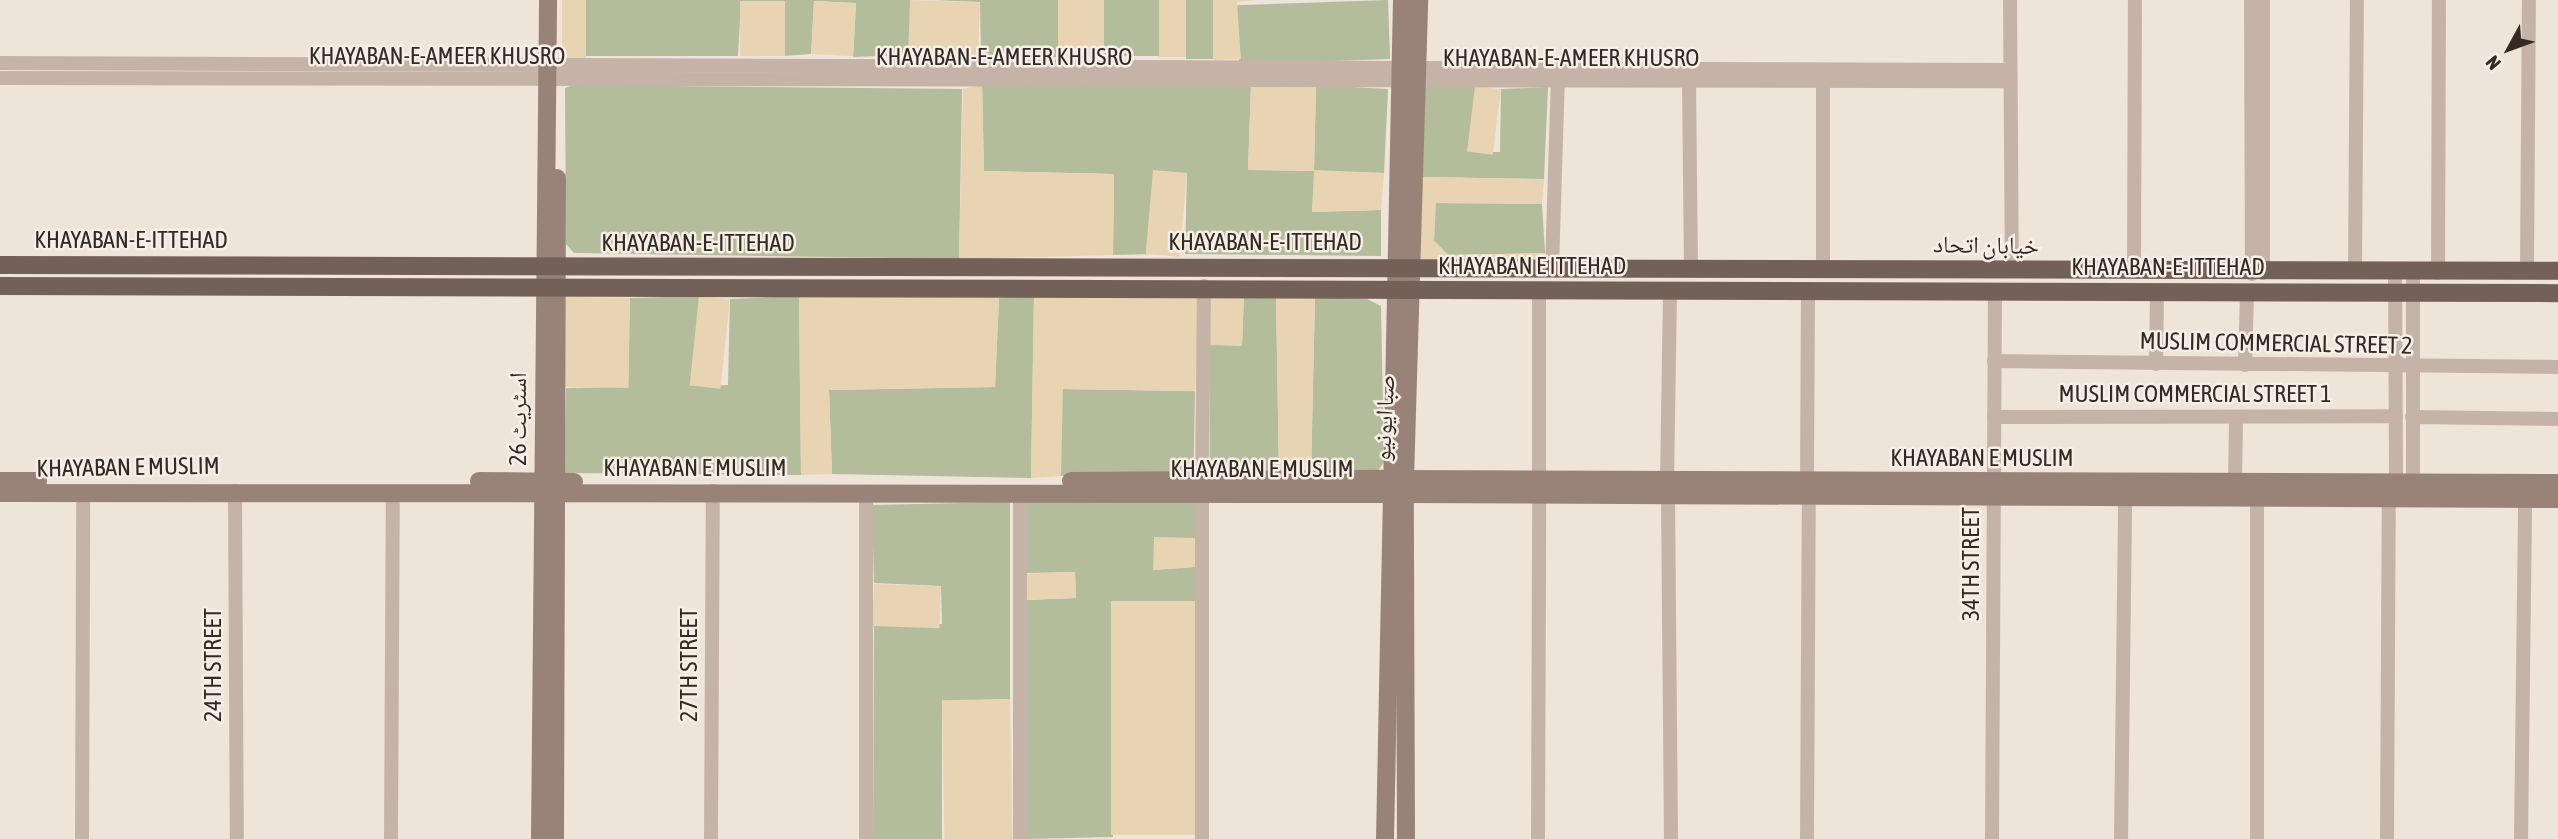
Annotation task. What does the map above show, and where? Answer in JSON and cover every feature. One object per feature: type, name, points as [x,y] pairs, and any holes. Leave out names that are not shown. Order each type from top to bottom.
[{"type":"main road","name":"KHAYABAN-E-ITTEHAD","points":[[0,265],[1405,266]]},
{"type":"main road","name":"خیابان اتحاد","points":[[1405,266],[2258,273],[2558,271]]},
{"type":"main road","name":"KHAYABAN-E-ITTEHAD","points":[[0,286],[549,292],[1204,286],[1396,292]]},
{"type":"main road","name":"KHAYABAN-E-ITTEHAD","points":[[1670,290],[2414,293]]},
{"type":"main road","name":"KHAYABAN E ITTEHAD","points":[[1396,292],[1670,290]]},
{"type":"main road","points":[[2414,293],[2558,293]]},
{"type":"street","name":"اسٹریٹ 26","points":[[548,0],[554,72]]},
{"type":"street","name":"اسٹریٹ 26","points":[[555,839],[549,488],[549,267],[558,0]]},
{"type":"street","name":"صبا ایونیو","points":[[1402,0],[1411,74]]},
{"type":"street","name":"صبا ایونیو","points":[[1406,839],[1396,292],[1405,266],[1411,74],[1419,0]]},
{"type":"street","points":[[2010,0],[2008,76],[2012,269]]},
{"type":"street","points":[[2134,271],[2135,0]]},
{"type":"street","points":[[2251,0],[2258,273]]},
{"type":"street","points":[[2258,273],[2263,0]]},
{"type":"street","points":[[2355,272],[2357,0]]},
{"type":"street","points":[[2438,273],[2439,0]]},
{"type":"street","points":[[2527,270],[2529,0]]},
{"type":"street","name":"KHAYABAN-E-AMEER KHUSRO","points":[[0,64],[157,64],[554,72],[2008,76]]},
{"type":"street","points":[[128,79],[135,72],[131,64]]},
{"type":"street","points":[[157,64],[149,72],[158,80]]},
{"type":"street","name":"KHAYABAN-E-AMEER KHUSRO","points":[[0,78],[158,80],[554,72]]},
{"type":"street","name":"KHAYABAN-E-AMEER KHUSRO","points":[[1411,74],[1558,81],[1689,80],[1766,74]]},
{"type":"street","points":[[1823,74],[1823,268]]},
{"type":"street","points":[[1689,80],[1691,267]]},
{"type":"street","points":[[1552,267],[1558,81]]},
{"type":"street","name":"صبا ایونیو","points":[[1385,839],[1398,487],[1414,292],[1405,266]]},
{"type":"street","points":[[2387,839],[2399,489],[2395,272]]},
{"type":"street","points":[[2399,489],[2412,417],[2413,273]]},
{"type":"street","points":[[1202,839],[1204,286]]},
{"type":"street","points":[[1807,839],[1808,289]]},
{"type":"street","points":[[1538,839],[1539,290]]},
{"type":"street","points":[[1670,290],[1667,490],[1671,839]]},
{"type":"street","name":"34TH STREET","points":[[1992,839],[1994,290]]},
{"type":"street","points":[[2156,364],[2157,291]]},
{"type":"street","points":[[2245,365],[2247,292]]},
{"type":"street","name":"MUSLIM COMMERCIAL STREET 2","points":[[1994,361],[2396,368],[2558,367]]},
{"type":"street","name":"MUSLIM COMMERCIAL STREET 1","points":[[1994,417],[2396,416]]},
{"type":"street","points":[[2235,484],[2236,417]]},
{"type":"street","points":[[2412,417],[2558,419]]},
{"type":"street","name":"KHAYABAN E MUSLIM","points":[[0,481],[162,486],[549,488]]},
{"type":"street","name":"KHAYABAN E MUSLIM","points":[[0,494],[162,486],[235,491],[393,492],[646,487],[1398,487],[2178,490],[2257,498],[2332,491],[2487,491],[2558,483]]},
{"type":"street","name":"KHAYABAN E MUSLIM","points":[[1994,491],[2125,497],[2235,484],[2332,491]]},
{"type":"street","name":"KHAYABAN E MUSLIM","points":[[646,487],[713,491],[811,487],[866,494],[929,487],[1020,493],[1100,487]]},
{"type":"street","name":"اسٹریٹ 26","points":[[540,839],[549,488]]},
{"type":"street","name":"KHAYABAN E MUSLIM","points":[[2399,489],[2487,491],[2525,499],[2558,499]]},
{"type":"street","name":"24TH STREET","points":[[235,491],[237,839]]},
{"type":"street","name":"27TH STREET","points":[[711,839],[713,491]]},
{"type":"street","points":[[82,839],[83,492]]},
{"type":"street","points":[[391,839],[393,492]]},
{"type":"street","points":[[1020,493],[1020,839]]},
{"type":"street","points":[[866,494],[866,839]]},
{"type":"street","points":[[2121,839],[2125,497]]},
{"type":"street","points":[[2257,498],[2257,839]]},
{"type":"street","points":[[2521,839],[2525,499]]},
{"type":"green space","points":[[586,0],[910,0],[911,55],[853,57],[856,3],[814,1],[811,54],[783,56],[785,2],[741,1],[738,56],[584,56]]},
{"type":"green space","points":[[931,0],[1097,0],[1058,1],[1060,57],[981,59],[980,2]]},
{"type":"green space","points":[[1104,0],[1159,0],[1159,56],[1104,56]]},
{"type":"green space","points":[[1186,0],[1213,0],[1213,59],[1186,59]]},
{"type":"green space","points":[[1388,0],[1390,59],[1239,64],[1237,5]]},
{"type":"green space","points":[[982,84],[1251,85],[1248,170],[1314,171],[1316,85],[1388,89],[1384,173],[1315,171],[1312,212],[1381,210],[1381,256],[1185,254],[1187,173],[1153,171],[1154,254],[1113,255],[1114,174],[984,171]]},
{"type":"green space","points":[[573,85],[962,89],[959,259],[574,253],[566,244],[565,88]]},
{"type":"green space","points":[[1424,86],[1475,86],[1474,152],[1500,152],[1501,89],[1548,87],[1544,179],[1421,177]]},
{"type":"green space","points":[[1435,203],[1542,204],[1545,253],[1448,255],[1434,241]]},
{"type":"green space","points":[[1244,294],[1276,298],[1279,474],[1210,476],[1210,345],[1242,345]]},
{"type":"green space","points":[[699,296],[699,386],[728,385],[730,299],[799,296],[801,475],[564,473],[566,388],[628,387],[630,298]]},
{"type":"green space","points":[[1034,296],[1031,478],[832,474],[829,390],[995,387],[999,298]]},
{"type":"green space","points":[[1315,297],[1367,299],[1381,306],[1384,462],[1375,475],[1311,474]]},
{"type":"green space","points":[[1062,389],[1195,391],[1193,478],[1060,476]]},
{"type":"green space","points":[[1027,501],[1197,501],[1198,538],[1153,570],[1195,567],[1198,601],[1111,665],[1113,837],[1025,839],[1027,600],[1076,598],[1075,572],[1026,573]]},
{"type":"green space","points":[[1010,502],[1010,699],[942,701],[942,839],[873,839],[874,626],[942,624],[941,586],[874,583],[872,505]]},
{"type":"sand","points":[[562,0],[586,0],[586,58],[562,58]]},
{"type":"sand","points":[[910,0],[980,2],[978,57],[908,55]]},
{"type":"sand","points":[[1058,0],[1104,0],[1104,56],[1058,56]]},
{"type":"sand","points":[[1159,0],[1186,0],[1186,57],[1159,57]]},
{"type":"sand","points":[[1213,0],[1256,0],[1237,2],[1241,59],[1213,60]]},
{"type":"sand","points":[[740,1],[785,1],[785,56],[740,56]]},
{"type":"sand","points":[[814,1],[856,3],[853,56],[811,54]]},
{"type":"sand","points":[[982,84],[984,171],[1114,174],[1113,255],[959,259],[963,89]]},
{"type":"sand","points":[[1251,85],[1316,85],[1314,170],[1384,173],[1381,210],[1312,212],[1314,171],[1248,170]]},
{"type":"sand","points":[[1475,86],[1501,89],[1493,155],[1467,152]]},
{"type":"sand","points":[[1153,170],[1187,173],[1180,257],[1146,254]]},
{"type":"sand","points":[[1421,177],[1544,179],[1542,204],[1436,203],[1434,241],[1448,255],[1545,253],[1545,262],[1421,261]]},
{"type":"sand","points":[[1244,294],[1242,346],[1210,345],[1208,298]]},
{"type":"sand","points":[[699,296],[730,299],[720,389],[690,386]]},
{"type":"sand","points":[[799,296],[999,298],[995,387],[829,390],[832,474],[801,475]]},
{"type":"sand","points":[[1034,296],[1199,298],[1195,391],[1063,389],[1061,476],[1031,478]]},
{"type":"sand","points":[[565,297],[630,298],[628,388],[563,387]]},
{"type":"sand","points":[[1315,297],[1311,474],[1279,474],[1276,298]]},
{"type":"sand","points":[[1154,537],[1198,538],[1195,567],[1153,570]]},
{"type":"sand","points":[[1075,572],[1076,598],[1027,600],[1026,574]]},
{"type":"sand","points":[[874,584],[941,586],[939,628],[873,626]]},
{"type":"sand","points":[[1111,601],[1198,601],[1198,835],[1111,835]]},
{"type":"sand","points":[[1010,699],[1012,839],[944,839],[942,700]]}]
